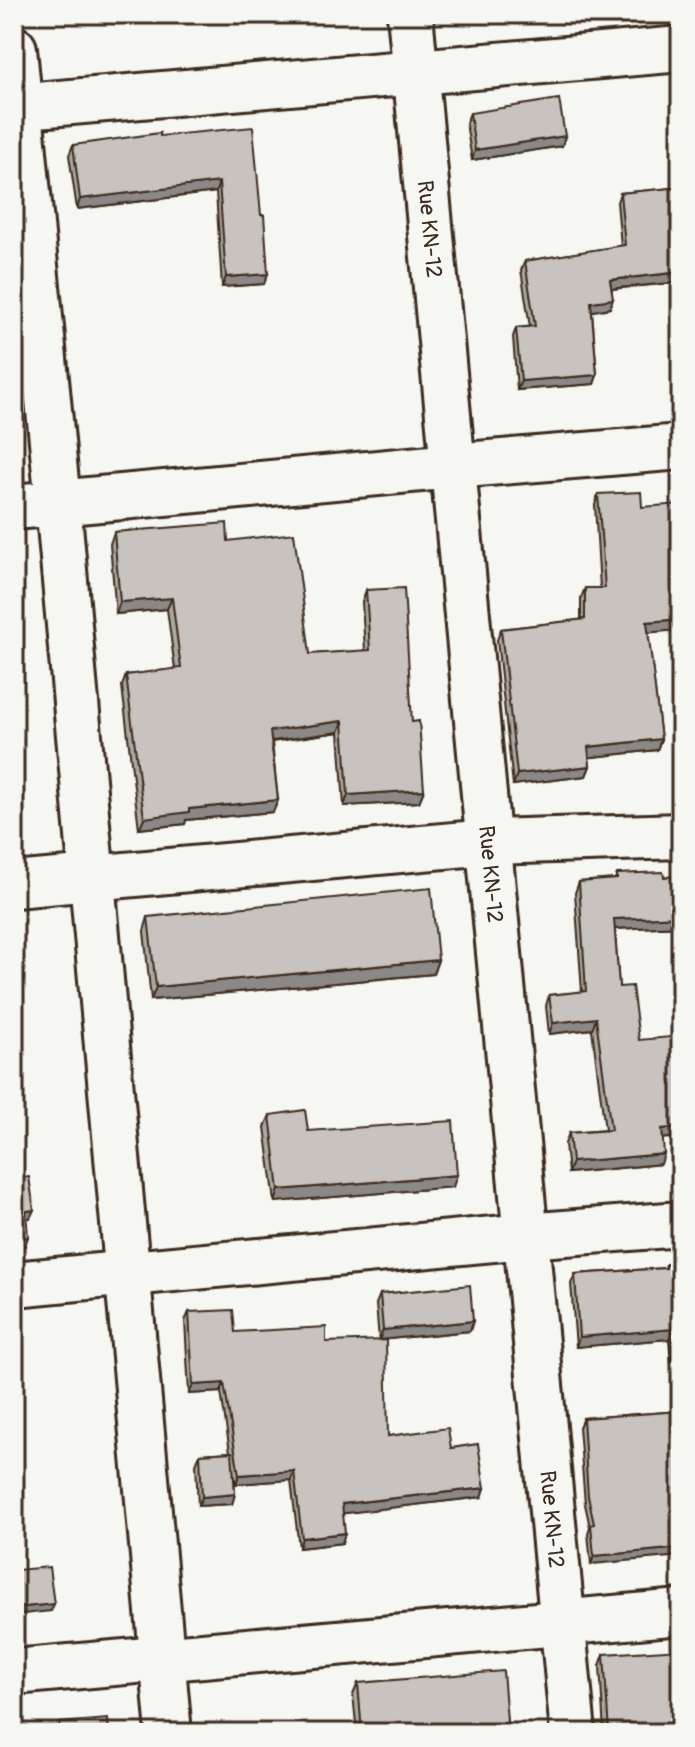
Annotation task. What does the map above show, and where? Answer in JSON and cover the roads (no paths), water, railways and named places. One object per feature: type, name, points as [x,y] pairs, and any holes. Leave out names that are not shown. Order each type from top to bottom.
[{"type":"street","name":"Rue KN-12","points":[[410,14],[573,1733]]},
{"type":"street","points":[[14,49],[169,1733]]},
{"type":"street","points":[[17,107],[681,49]]},
{"type":"street","points":[[14,507],[681,447]]},
{"type":"street","points":[[14,885],[488,842],[681,836]]},
{"type":"street","points":[[14,1284],[681,1224]]},
{"type":"street","points":[[14,1672],[681,1612]]}]
